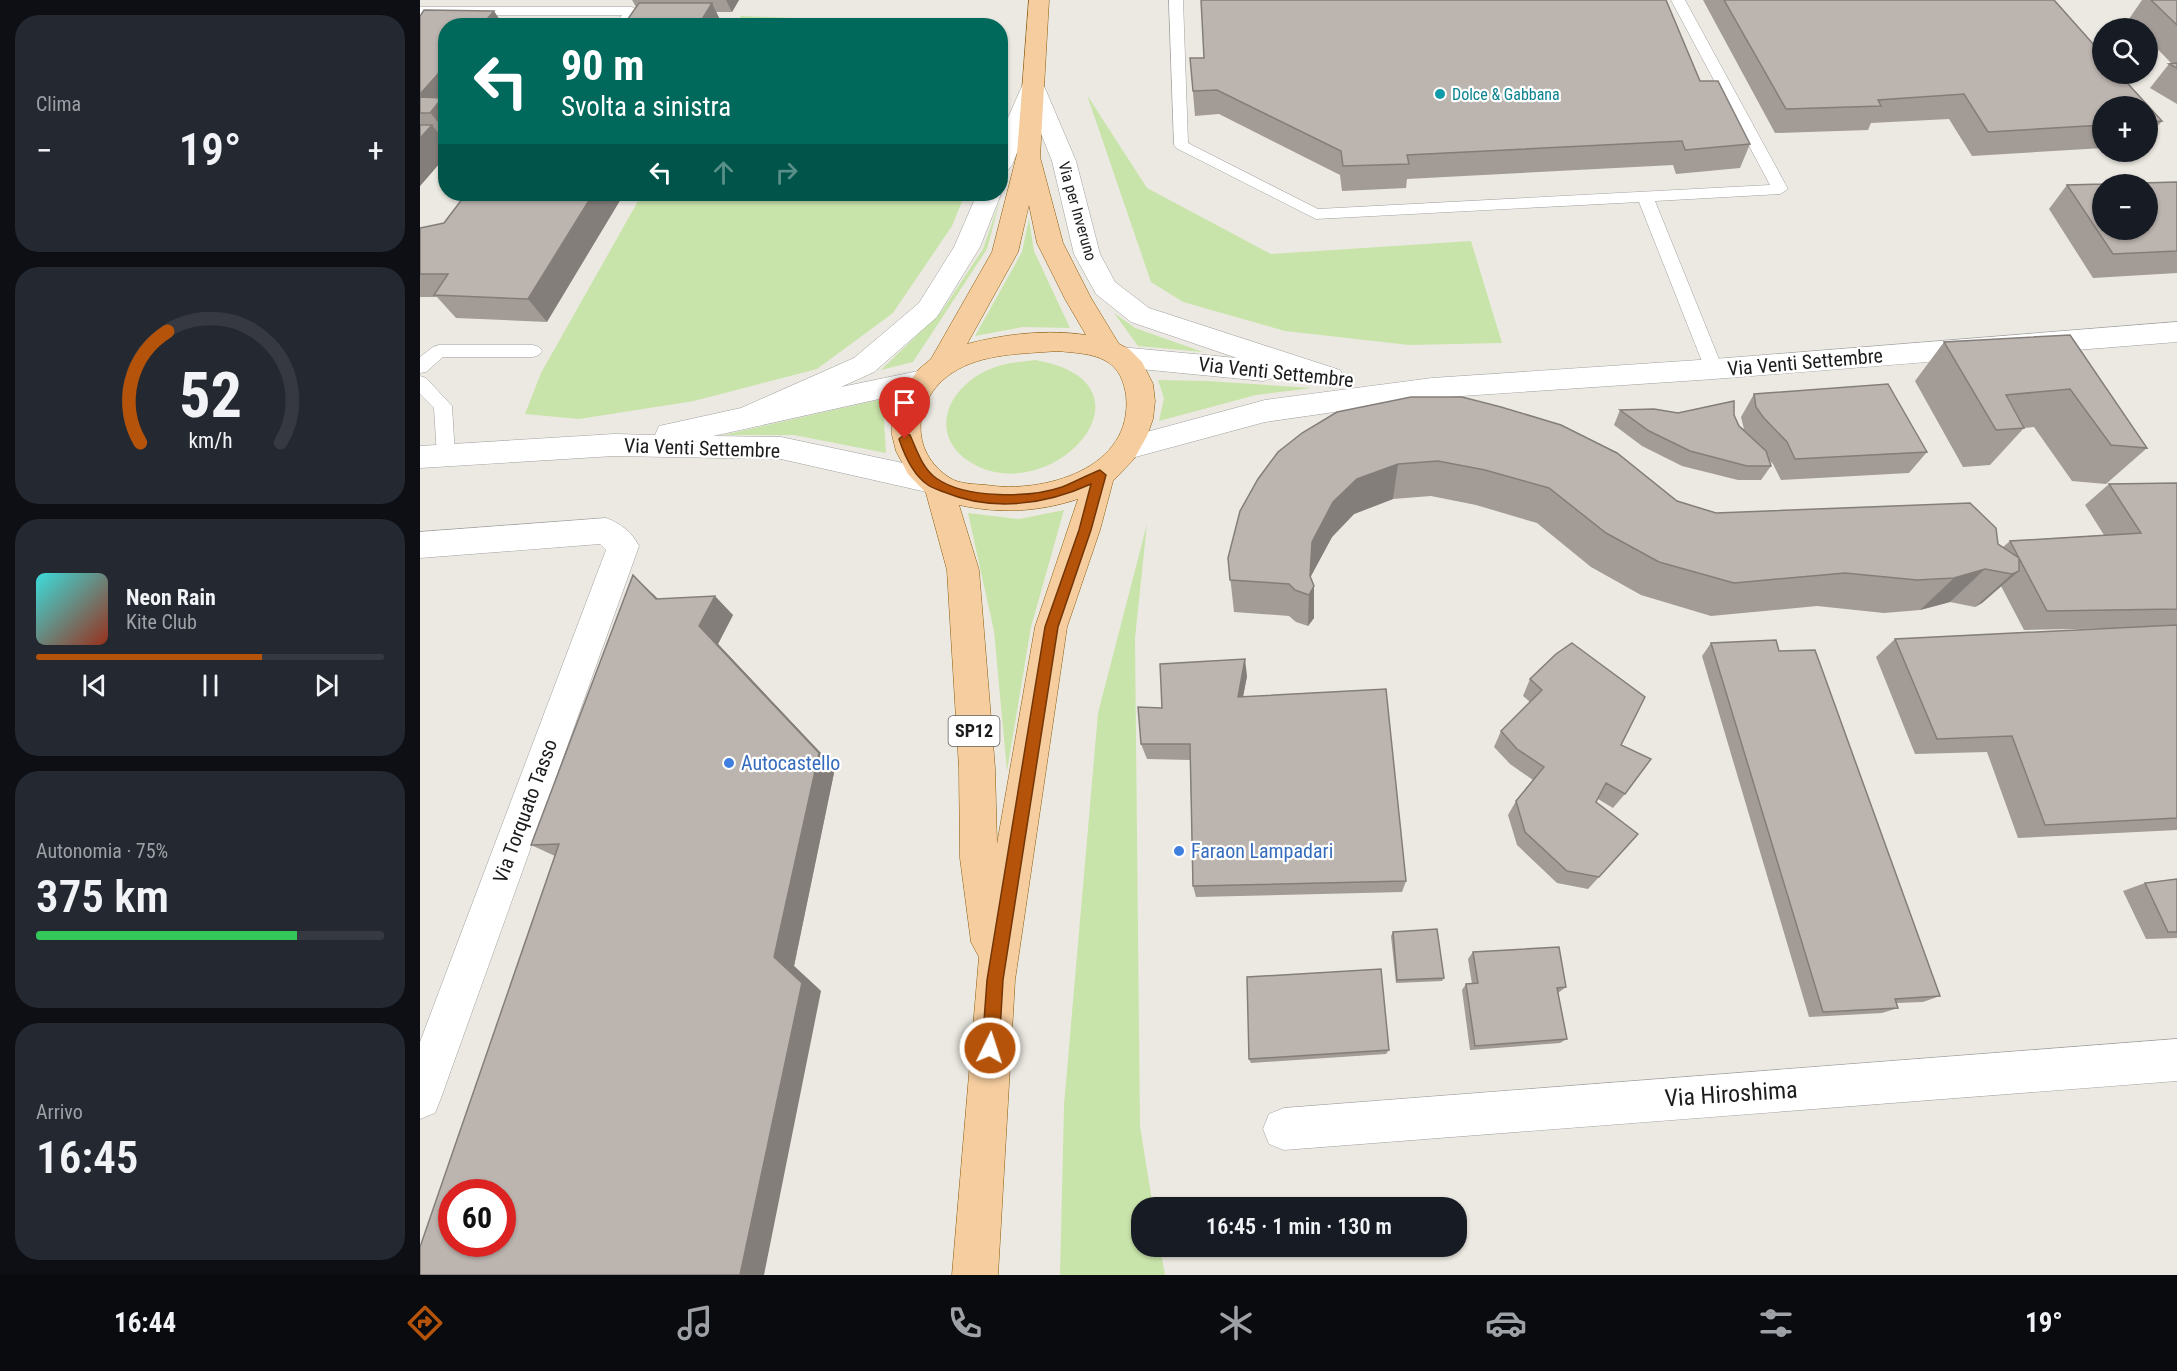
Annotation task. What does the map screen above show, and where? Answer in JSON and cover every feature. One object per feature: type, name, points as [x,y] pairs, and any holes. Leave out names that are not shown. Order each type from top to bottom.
[{"type":"main road","points":[[1029,154],[1039,0]]},
{"type":"main road","name":"Via per Inveruno","points":[[1029,154],[1050,243],[1078,299],[1115,354]]},
{"type":"main road","name":"Via per Inveruno","points":[[932,373],[1005,252],[1029,154]]},
{"type":"main road","points":[[1058,341],[1089,345],[1115,354],[1132,370],[1142,398],[1136,432],[1128,448],[1100,475],[1062,492],[1018,499],[991,499],[960,493],[934,483],[911,456],[905,439],[906,417],[932,373],[959,357],[1000,347],[1058,341]]},
{"type":"main road","name":"SP12","points":[[975,1275],[995,980],[1051,627],[1085,530],[1100,475]]},
{"type":"main road","name":"SP12","points":[[934,483],[963,570],[977,768],[979,858],[995,980]]},
{"type":"street","points":[[1008,146],[1033,86]]},
{"type":"street","name":"Via per Inveruno","points":[[1033,86],[1064,161],[1087,254],[1105,288],[1140,315],[1330,377]]},
{"type":"street","points":[[750,416],[864,364],[928,310],[967,246],[986,201]]},
{"type":"street","name":"Via Venti Settembre","points":[[1128,448],[1265,411],[1432,388],[1714,369],[2177,332]]},
{"type":"street","name":"Via Venti Settembre","points":[[1115,354],[1432,388]]},
{"type":"street","name":"Via Venti Settembre","points":[[614,445],[932,373]]},
{"type":"street","name":"Via Venti Settembre","points":[[433,456],[614,445],[781,448],[934,483]]},
{"type":"street","name":"Via Torquato Tasso","points":[[420,545],[606,531],[623,546],[420,1098]]},
{"type":"street","name":"Via Hiroshima","points":[[1284,1129],[2177,1060]]},
{"type":"lane","points":[[1176,0],[1181,145],[1316,214],[1780,189],[1678,0]]},
{"type":"lane","points":[[420,11],[632,11],[626,18]]},
{"type":"lane","points":[[1645,196],[1714,369]]},
{"type":"lane","points":[[420,367],[439,351],[533,351]]},
{"type":"lane","points":[[420,382],[443,406],[433,456]]},
{"type":"green space","points":[[741,16],[793,18],[740,18]]},
{"type":"green space","points":[[1087,95],[1147,188],[1271,254],[1471,241],[1502,343],[1409,345],[1285,331],[1183,302],[1151,282]]},
{"type":"green space","points":[[638,201],[962,201],[952,226],[893,313],[817,369],[694,401],[579,419],[525,414],[541,373]]},
{"type":"green space","points":[[1000,201],[987,249],[913,362],[881,370],[942,311],[983,249]]},
{"type":"green space","points":[[1029,219],[1034,251],[1070,328],[1023,327],[975,336],[1022,252]]},
{"type":"green space","points":[[1114,313],[1135,328],[1203,352],[1138,346]]},
{"type":"green space","points":[[1035,360],[1073,372],[1092,391],[1095,413],[1085,435],[1066,455],[1040,469],[1010,474],[979,467],[962,456],[952,444],[947,430],[947,416],[952,402],[961,389],[990,369]]},
{"type":"green space","points":[[1158,380],[1312,388],[1256,395],[1159,421],[1164,398]]},
{"type":"green space","points":[[891,397],[884,420],[886,453],[794,435],[723,435]]},
{"type":"green space","points":[[1064,510],[1031,627],[1007,771],[994,631],[968,513],[1019,519]]},
{"type":"green space","points":[[1147,524],[1135,638],[1140,1126],[1151,1197],[1131,1197],[1131,1257],[1162,1257],[1165,1275],[1060,1275],[1064,1105],[1098,713]]},
{"type":"building","name":"Dolce & Gabbana","points":[[1201,0],[1666,0],[1700,81],[1718,81],[1750,144],[1685,150],[1682,141],[1407,155],[1409,164],[1343,166],[1341,151],[1217,90],[1193,91],[1190,58],[1204,58]]},
{"type":"building","points":[[1724,0],[2054,0],[2092,43],[2092,84],[2128,84],[2139,96],[2092,96],[2092,126],[1988,132],[1964,94],[1878,100],[1881,106],[1786,109]]},
{"type":"building","points":[[2151,0],[2177,0],[2177,25]]},
{"type":"building","points":[[639,3],[712,3],[703,18],[629,18]]},
{"type":"building","points":[[424,10],[494,11],[488,18],[438,18],[438,74],[420,94],[420,16]]},
{"type":"building","points":[[420,97],[438,98],[438,103],[430,113],[420,113]]},
{"type":"building","points":[[420,125],[432,125],[420,138]]},
{"type":"building","points":[[2177,182],[2177,251],[2113,254],[2104,240],[2158,240],[2158,183]]},
{"type":"building","points":[[2092,184],[2092,222],[2067,185]]},
{"type":"building","points":[[461,201],[589,201],[528,299],[434,295],[448,274],[420,274],[420,228],[444,223]]},
{"type":"building","points":[[2070,335],[2147,448],[2111,445],[2070,389],[2006,395],[2024,428],[1996,430],[1944,342]]},
{"type":"building","points":[[1888,384],[1927,452],[1795,459],[1787,442],[1756,407],[1754,394]]},
{"type":"building","points":[[1411,397],[1462,397],[1561,425],[1617,453],[1677,501],[1716,513],[1970,503],[1996,528],[1998,544],[2019,558],[2019,571],[2012,574],[1985,569],[1954,578],[1917,580],[1845,573],[1734,583],[1659,562],[1606,533],[1549,488],[1485,470],[1438,461],[1398,464],[1357,479],[1333,502],[1312,542],[1310,576],[1314,586],[1309,595],[1295,590],[1289,584],[1230,580],[1228,558],[1240,511],[1258,479],[1278,452],[1302,433],[1337,412]]},
{"type":"building","points":[[1734,401],[1734,415],[1739,426],[1766,451],[1771,466],[1747,466],[1690,451],[1649,431],[1620,410],[1654,409],[1678,413]]},
{"type":"building","points":[[2177,483],[2177,609],[2047,611],[2010,541],[2141,533],[2109,484]]},
{"type":"building","points":[[633,575],[656,599],[715,596],[699,626],[819,753],[774,957],[802,983],[740,1275],[420,1275],[420,1247],[438,1195],[438,1257],[516,1257],[516,1179],[443,1179],[559,844],[531,845]]},
{"type":"building","points":[[2177,625],[2177,818],[2045,825],[2012,736],[1937,739],[1895,639]]},
{"type":"building","points":[[1776,640],[1779,651],[1815,650],[1940,996],[1895,999],[1898,1008],[1823,1012],[1711,643]]},
{"type":"building","points":[[1572,643],[1645,697],[1621,745],[1651,759],[1625,794],[1606,783],[1596,802],[1638,834],[1599,877],[1567,871],[1525,832],[1516,801],[1544,767],[1517,749],[1501,731],[1542,690],[1530,679],[1556,654]]},
{"type":"building","points":[[1245,659],[1238,697],[1386,689],[1406,881],[1193,886],[1190,744],[1141,744],[1138,707],[1162,708],[1160,664]]},
{"type":"building","points":[[2177,879],[2177,932],[2168,932],[2145,883]]},
{"type":"building","points":[[1437,929],[1444,978],[1397,980],[1393,932]]},
{"type":"building","points":[[1559,947],[1566,987],[1557,988],[1567,1039],[1475,1046],[1466,984],[1478,983],[1473,952]]},
{"type":"building","points":[[1381,969],[1389,1050],[1249,1059],[1247,977]]},
{"type":"place","name":"Dolce & Gabbana","points":[[1440,94]]},
{"type":"place","name":"Autocastello","points":[[729,763]]},
{"type":"place","name":"Faraon Lampadari","points":[[1179,851]]},
{"type":"route","points":[[905,439],[911,456],[931,481],[960,493],[991,499],[1018,499],[1062,492],[1100,475],[1085,530],[1051,627],[995,980],[990,1048]]}]
